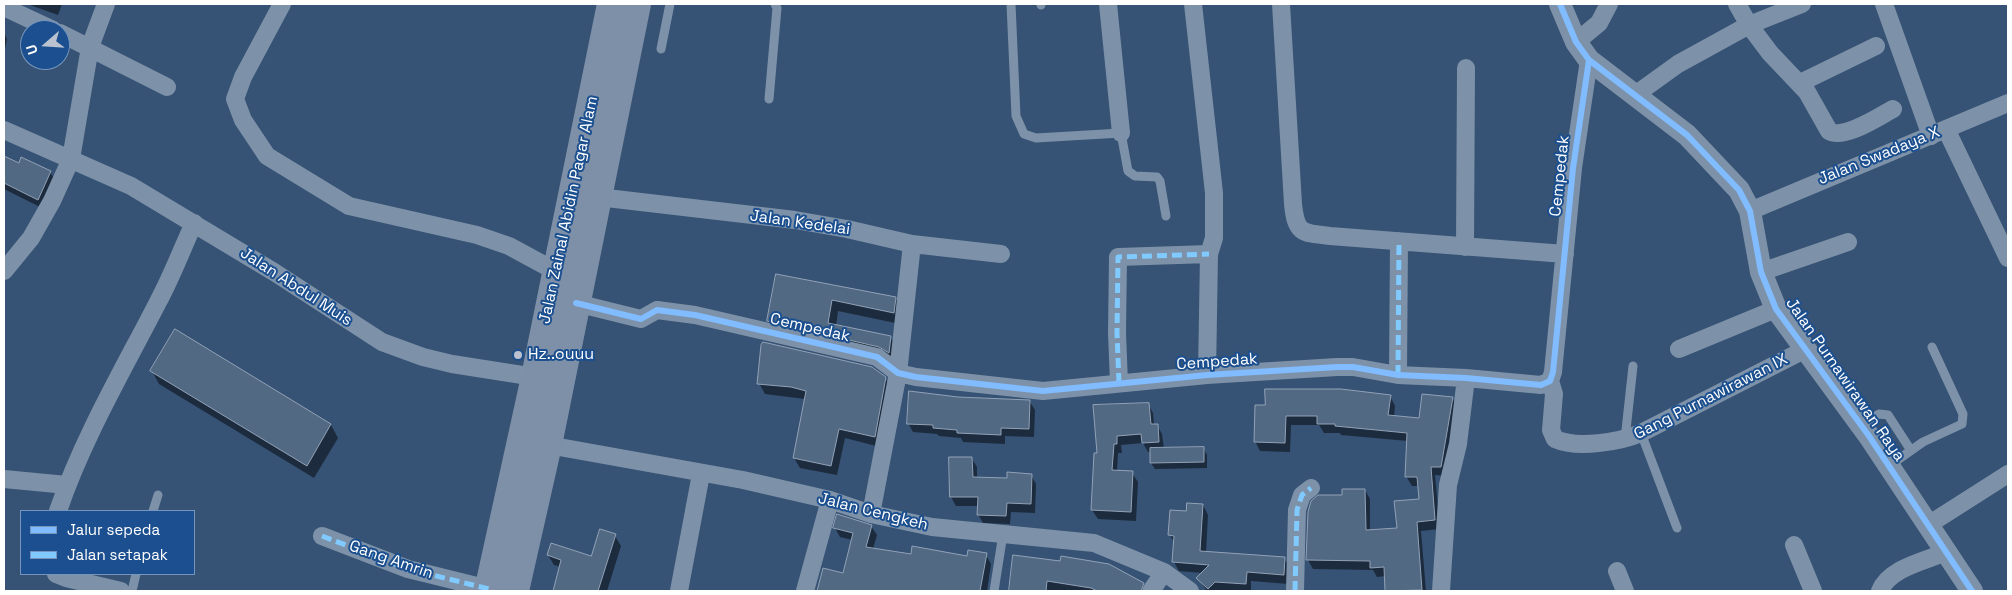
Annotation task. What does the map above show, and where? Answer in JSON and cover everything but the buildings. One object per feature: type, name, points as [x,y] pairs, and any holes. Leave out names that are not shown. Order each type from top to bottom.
[{"type":"highway","name":"Jalan Zainal Abidin Pagar Alam","points":[[497,591],[535,377],[611,4]]},
{"type":"highway","name":"Jalan Zainal Abidin Pagar Alam","points":[[497,591],[548,445],[637,4]]},
{"type":"street","points":[[4,271],[31,238],[52,202],[71,158],[90,47],[106,4]]},
{"type":"street","points":[[282,4],[243,76],[235,99],[243,120],[267,156],[349,206],[477,235],[509,246],[557,272]]},
{"type":"street","points":[[1108,4],[1121,133]]},
{"type":"street","points":[[1193,4],[1214,193],[1214,238],[1209,254],[1206,375]]},
{"type":"street","points":[[1281,4],[1293,204],[1298,227],[1310,234],[1565,254]]},
{"type":"street","name":"Jalan Purnawirawan Raya","points":[[1560,4],[1583,51],[1703,150],[1739,190],[1750,211],[1761,272],[1776,309],[1862,425],[1972,591]]},
{"type":"street","points":[[1583,51],[1609,4]]},
{"type":"street","points":[[1737,4],[1749,25],[1770,53],[1800,83],[1814,103],[1825,128],[1833,134],[1846,133],[1893,109]]},
{"type":"street","points":[[1635,95],[1678,64],[1749,25],[1802,4]]},
{"type":"street","points":[[1884,4],[1938,132],[2008,258]]},
{"type":"street","points":[[4,7],[32,20]]},
{"type":"street","points":[[70,38],[167,87]]},
{"type":"street","points":[[1800,83],[1876,46]]},
{"type":"street","name":"Cempedak","points":[[576,303],[641,319],[658,310],[695,315],[877,357],[898,373],[928,379],[1043,391],[1206,375],[1337,366],[1398,375],[1466,378],[1541,385],[1550,381],[1565,254],[1583,51]]},
{"type":"street","points":[[1466,68],[1466,247]]},
{"type":"street","name":"Jalan Swadaya X","points":[[1750,211],[1826,177],[2008,103]]},
{"type":"street","name":"Jalan Abdul Muis","points":[[4,130],[131,186],[194,222],[382,342],[423,357],[535,377]]},
{"type":"street","name":"Jalan Kedelai","points":[[598,197],[795,220],[847,229],[912,244],[1001,254]]},
{"type":"street","points":[[58,510],[67,485],[159,300],[194,222]]},
{"type":"street","points":[[1398,375],[1399,241]]},
{"type":"street","points":[[1761,272],[1848,242]]},
{"type":"street","points":[[871,514],[898,373],[912,244]]},
{"type":"street","points":[[1119,383],[1118,256],[1209,254]]},
{"type":"street","points":[[1679,349],[1776,309]]},
{"type":"street","name":"Gang Purnawirawan IX","points":[[1550,381],[1554,394],[1551,433],[1555,439],[1590,443],[1633,436],[1806,349]]},
{"type":"street","points":[[1441,591],[1448,485],[1458,444],[1466,378]]},
{"type":"street","name":"Jalan Cengkeh","points":[[548,445],[701,474],[743,480],[830,500],[871,514],[932,527],[1094,543],[1164,572],[1190,591]]},
{"type":"street","points":[[679,591],[701,474]]},
{"type":"street","points":[[1928,525],[2008,474]]},
{"type":"street","points":[[4,479],[67,485]]},
{"type":"street","points":[[1295,591],[1297,510],[1302,495],[1311,488]]},
{"type":"street","points":[[805,591],[830,500]]},
{"type":"street","name":"Gang Amrin","points":[[322,536],[408,569],[497,591]]},
{"type":"street","points":[[1794,545],[1813,591]]},
{"type":"street","points":[[1880,591],[1883,583],[1891,575],[1946,552]]},
{"type":"street","points":[[1617,571],[1625,591]]},
{"type":"street","points":[[1151,591],[1164,572]]},
{"type":"street","points":[[58,575],[121,591]]},
{"type":"lane","points":[[661,50],[670,4]]},
{"type":"lane","points":[[769,99],[777,8],[775,4]]},
{"type":"lane","points":[[1011,4],[1016,116],[1024,134],[1036,138],[1121,133],[1128,171],[1134,176],[1157,177],[1160,181],[1166,216]]},
{"type":"lane","points":[[1889,466],[1910,449],[1962,424],[1963,414],[1932,347]]},
{"type":"lane","points":[[1632,366],[1633,436],[1677,528]]},
{"type":"lane","points":[[1862,425],[1880,414],[1888,415],[1910,449]]},
{"type":"lane","points":[[153,510],[158,495]]},
{"type":"lane","points":[[994,591],[1003,534]]},
{"type":"lane","points":[[132,591],[136,575]]},
{"type":"marked path","points":[[1398,375],[1399,241]]},
{"type":"marked path","points":[[1119,383],[1117,333],[1118,257],[1209,254]]},
{"type":"marked path","points":[[1295,591],[1297,510],[1302,495],[1311,488]]},
{"type":"marked path","points":[[322,536],[408,569],[489,589]]},
{"type":"cycle path","points":[[1560,4],[1576,42],[1589,60],[1687,135],[1739,190],[1750,211],[1761,272],[1776,309],[1869,436],[1972,591]]},
{"type":"cycle path","points":[[576,303],[641,319],[657,310],[695,315],[877,357],[898,373],[916,377],[1043,391],[1207,375],[1337,367],[1353,367],[1398,375],[1466,378],[1541,385],[1550,381],[1553,372],[1573,168],[1589,60]]},
{"type":"place","name":"Hz..ouuu","points":[[518,355]]}]
